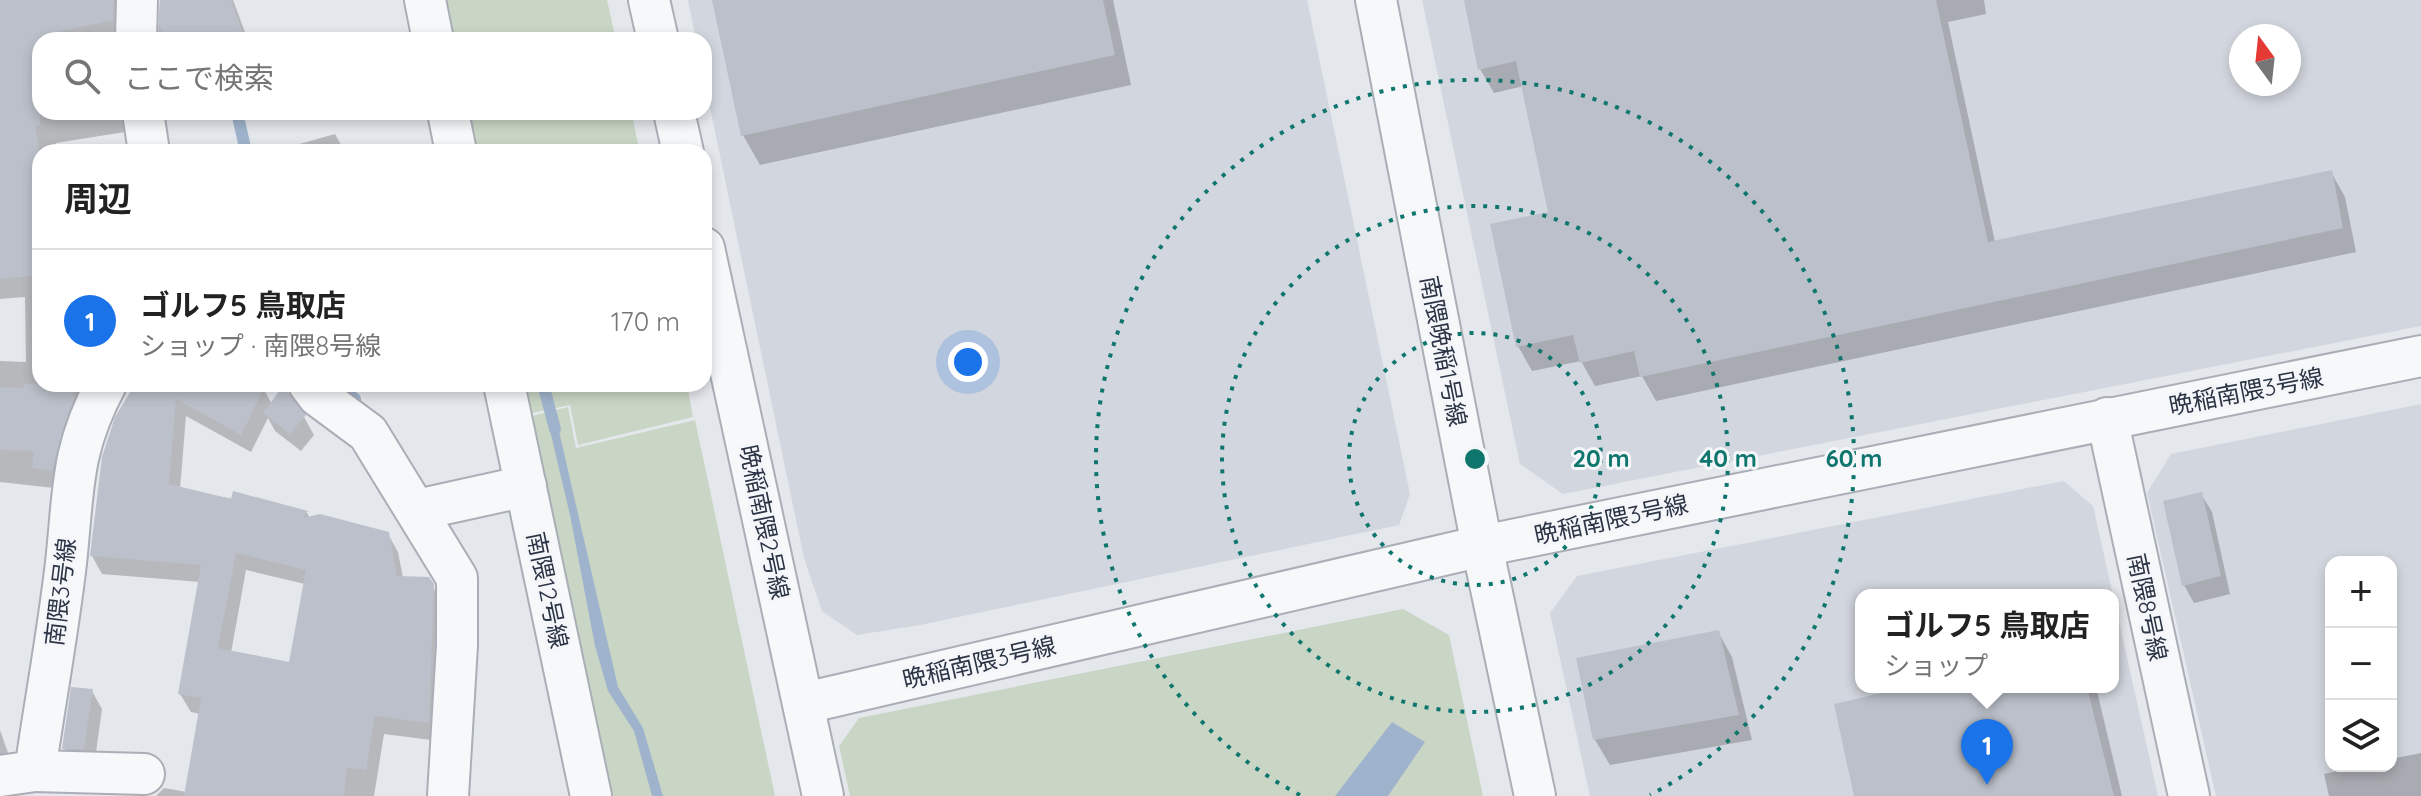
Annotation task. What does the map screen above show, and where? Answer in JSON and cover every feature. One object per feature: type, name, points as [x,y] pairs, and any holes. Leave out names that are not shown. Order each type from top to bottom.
[{"type":"street","points":[[136,32],[137,0]]},
{"type":"street","points":[[425,0],[431,32]]},
{"type":"street","points":[[649,0],[656,32]]},
{"type":"street","name":"南隈晩稲1号線","points":[[1376,0],[1482,546],[1535,796]]},
{"type":"street","points":[[144,120],[148,144]]},
{"type":"street","points":[[450,120],[454,144]]},
{"type":"street","points":[[676,120],[681,144]]},
{"type":"street","name":"晩稲南隈2号線","points":[[712,284],[823,796]]},
{"type":"street","name":"晩稲南隈3号線","points":[[805,703],[1482,546],[2421,356]]},
{"type":"street","name":"南隈3号線","points":[[18,773],[66,561],[75,459],[89,415],[102,392]]},
{"type":"street","points":[[315,392],[368,433],[457,578],[459,593],[448,796]]},
{"type":"street","name":"南隈12号線","points":[[506,392],[591,796]]},
{"type":"street","name":"南隈8号線","points":[[2107,418],[2189,796]]},
{"type":"street","points":[[417,510],[526,486]]},
{"type":"street","points":[[18,773],[144,774]]},
{"type":"shaded area","points":[[688,0],[1307,0],[1410,494],[1399,525],[920,625],[857,635],[822,611],[804,558],[712,117],[712,32],[694,32]]},
{"type":"shaded area","points":[[1422,0],[2421,0],[2421,326],[1563,494],[1520,464]]},
{"type":"shaded area","points":[[2421,404],[2421,796],[2216,796],[2147,493],[2171,454]]},
{"type":"shaded area","points":[[2064,481],[2093,506],[2112,589],[1855,589],[1855,693],[2119,693],[2119,622],[2158,796],[1590,796],[1550,613],[1577,576]]},
{"type":"green space","points":[[444,0],[607,0],[614,32],[450,32]]},
{"type":"green space","points":[[470,120],[633,120],[638,144],[474,144]]},
{"type":"green space","points":[[527,392],[688,392],[693,417],[578,445],[570,405],[532,413]]},
{"type":"green space","points":[[568,407],[576,448],[695,420],[775,796],[613,796],[532,416]]},
{"type":"green space","points":[[1403,609],[1449,635],[1483,796],[850,796],[839,746],[859,718]]},
{"type":"water","points":[[555,414],[618,687],[643,728],[663,796],[652,796],[634,731],[608,691],[595,646],[570,515],[547,418]]},
{"type":"water","points":[[1392,722],[1425,742],[1388,796],[1335,796]]},
{"type":"building","points":[[0,0],[114,0],[113,20],[58,32],[32,32],[32,120],[40,120],[40,125],[35,125],[38,144],[32,144],[32,276],[0,279]]},
{"type":"building","points":[[160,0],[231,0],[242,32],[162,32]]},
{"type":"building","points":[[712,0],[1103,0],[1115,55],[741,136]]},
{"type":"building","points":[[1464,0],[1936,0],[1988,242],[2332,170],[2343,228],[1640,377],[1634,351],[1580,363],[1573,335],[1516,347],[1490,224],[1548,212],[1516,61],[1478,70]]},
{"type":"building","points":[[24,384],[32,384],[32,392],[73,392],[74,398],[52,471],[32,468],[34,451],[0,450],[0,387],[24,388]]},
{"type":"building","points":[[130,392],[262,392],[241,435],[176,399],[169,484],[231,499],[233,491],[308,511],[303,518],[320,514],[389,532],[397,576],[429,577],[434,584],[429,723],[375,716],[366,770],[347,768],[344,796],[184,796],[201,698],[178,694],[201,565],[90,556],[102,457],[115,417]],"holes":[[[236,553],[306,570],[289,662],[218,648]]]},
{"type":"building","points":[[279,392],[288,392],[306,415],[290,434],[263,413]]},
{"type":"building","points":[[2202,492],[2221,576],[2182,586],[2163,501]]},
{"type":"building","points":[[1719,630],[1739,715],[1593,740],[1576,658]]},
{"type":"building","points":[[71,687],[93,689],[84,749],[62,749]]},
{"type":"building","points":[[1882,693],[2088,693],[2114,796],[1854,796],[1834,704]]},
{"type":"waterway","points":[[239,120],[244,144]]},
{"type":"waterway","points":[[347,392],[355,399]]},
{"type":"waterway","points":[[545,392],[555,429]]},
{"type":"place","name":"ゴルフ5 鳥取店","points":[[1987,785]]}]
